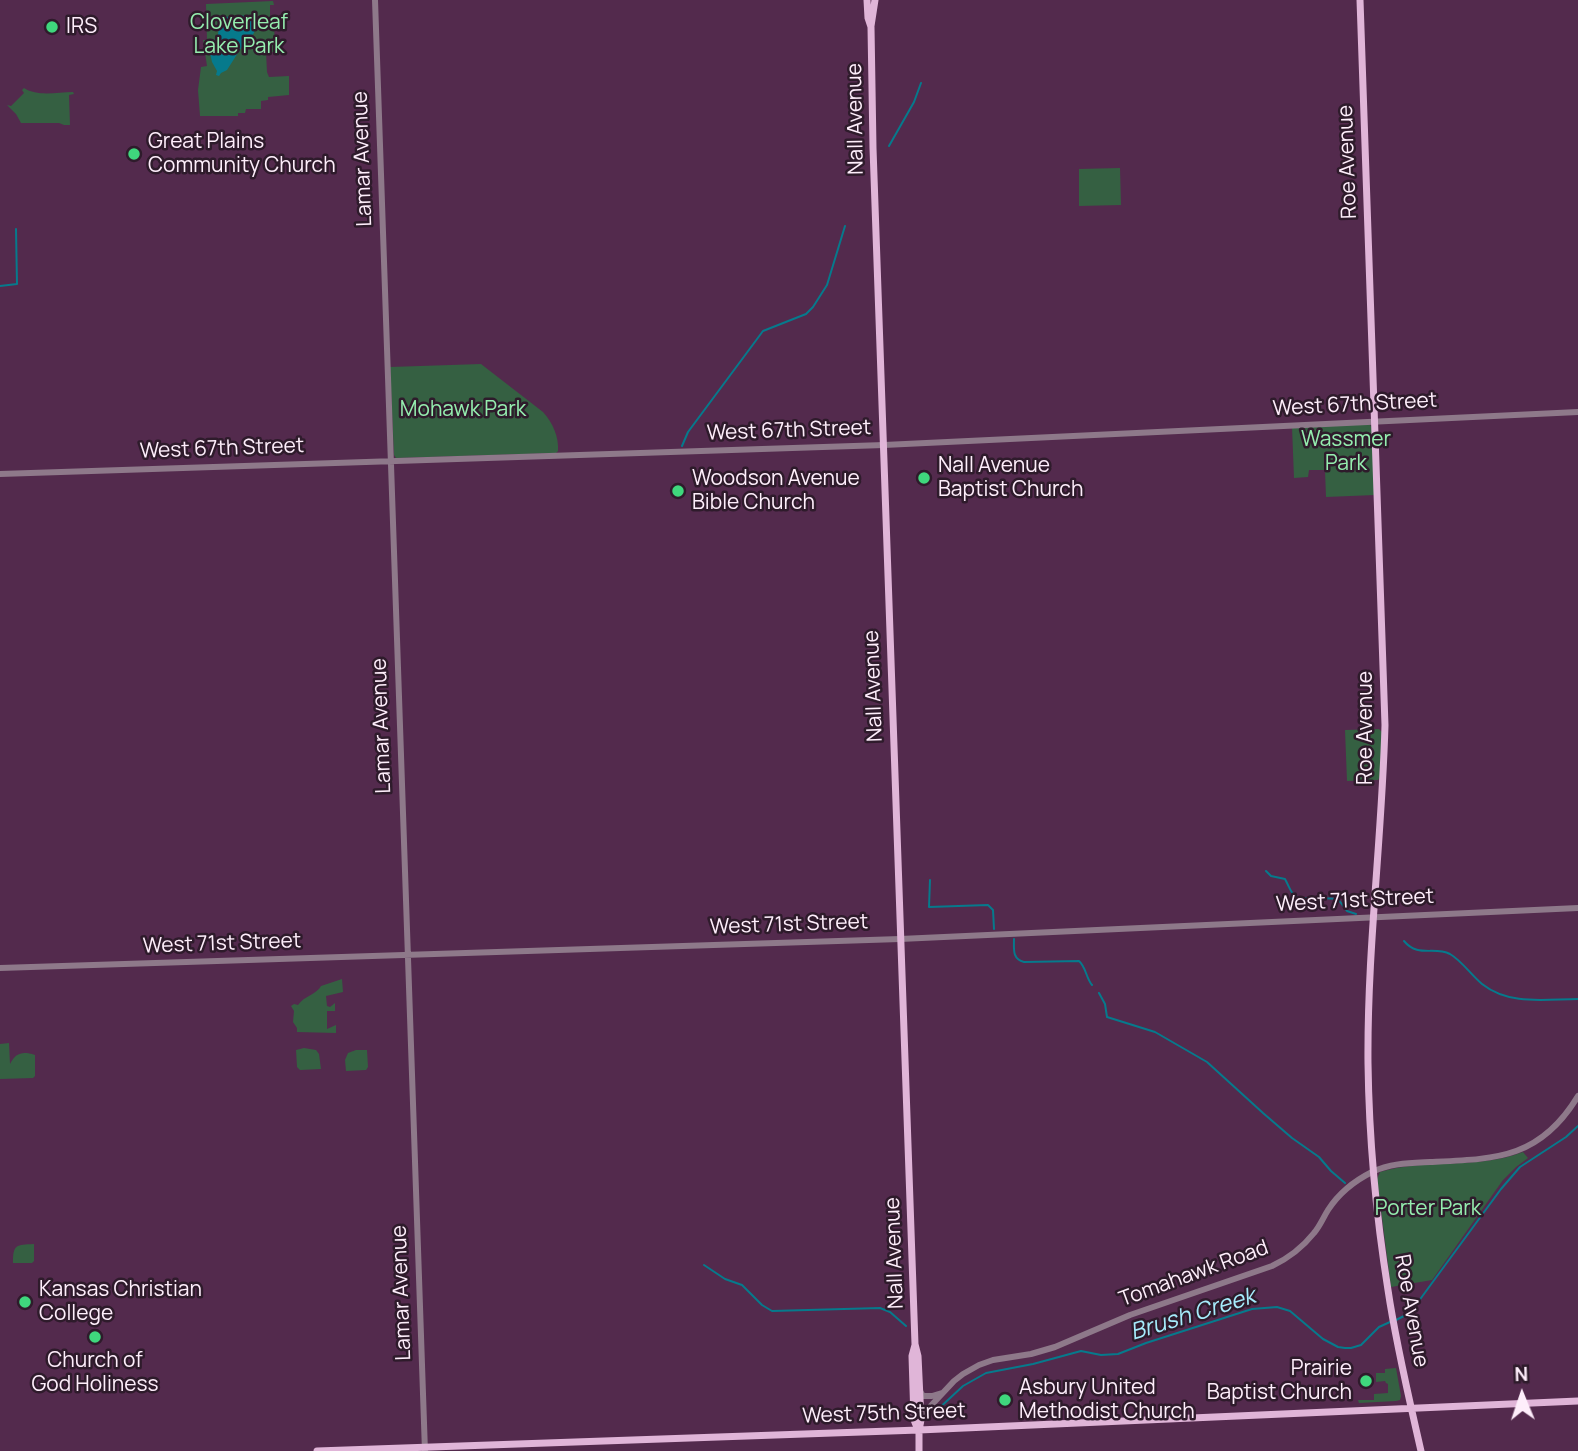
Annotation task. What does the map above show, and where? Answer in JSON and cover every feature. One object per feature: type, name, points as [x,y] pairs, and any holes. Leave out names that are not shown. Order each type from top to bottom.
[{"type":"main road","name":"Nall Avenue","points":[[867,0],[871,27]]},
{"type":"main road","name":"Nall Avenue","points":[[875,0],[871,27],[915,1344],[921,1420],[919,1451]]},
{"type":"main road","name":"Roe Avenue","points":[[1360,0],[1385,725],[1384,780],[1369,981],[1369,1103],[1380,1234],[1392,1313],[1421,1451]]},
{"type":"main road","name":"Nall Avenue","points":[[915,1344],[912,1356],[914,1420],[919,1430]]},
{"type":"main road","name":"West 75th Street","points":[[317,1451],[919,1430],[1578,1401]]},
{"type":"street","name":"Lamar Avenue","points":[[375,0],[425,1449]]},
{"type":"street","name":"West 67th Street","points":[[0,474],[884,446],[1578,412]]},
{"type":"street","name":"West 71st Street","points":[[0,968],[901,939],[1578,908]]},
{"type":"street","name":"Tomahawk Road","points":[[921,1420],[926,1411],[963,1374],[981,1364],[1055,1347],[1130,1315],[1272,1266],[1302,1247],[1341,1194],[1360,1178],[1373,1171],[1399,1164],[1488,1159],[1509,1154],[1536,1142],[1549,1132],[1564,1117],[1578,1096]]},
{"type":"street","points":[[920,1391],[923,1396],[928,1397],[944,1392]]},
{"type":"green space","name":"Cloverleaf Lake Park","points":[[273,1],[274,5],[270,5],[270,22],[274,23],[275,52],[266,52],[267,72],[269,77],[289,76],[289,95],[268,97],[268,100],[261,101],[261,109],[246,109],[245,113],[238,113],[238,116],[200,116],[198,90],[201,67],[207,66],[203,40],[207,40],[206,4]]},
{"type":"green space","points":[[24,88],[41,93],[73,92],[74,94],[69,95],[70,125],[21,123],[7,105],[11,106],[24,93]]},
{"type":"green space","points":[[1120,168],[1121,205],[1079,206],[1079,169]]},
{"type":"green space","name":"Mohawk Park","points":[[481,364],[543,412],[555,430],[558,451],[396,458],[390,367]]},
{"type":"green space","name":"Wassmer Park","points":[[1369,424],[1372,427],[1375,495],[1326,497],[1325,470],[1309,470],[1308,477],[1294,478],[1292,427]]},
{"type":"green space","points":[[1379,729],[1382,732],[1380,777],[1378,780],[1347,781],[1345,730]]},
{"type":"green space","points":[[342,979],[343,992],[326,996],[327,1006],[335,1003],[335,1011],[327,1011],[327,1029],[336,1025],[336,1033],[297,1032],[291,1006],[298,1005],[321,986]]},
{"type":"green space","points":[[9,1043],[10,1064],[20,1054],[35,1055],[33,1078],[0,1079],[0,1044]]},
{"type":"green space","points":[[296,1050],[316,1050],[321,1069],[300,1070],[297,1067]]},
{"type":"green space","points":[[367,1050],[368,1067],[366,1070],[346,1071],[345,1060],[348,1053]]},
{"type":"green space","name":"Porter Park","points":[[1523,1152],[1528,1158],[1503,1180],[1432,1280],[1391,1287],[1377,1179],[1380,1172],[1416,1166],[1488,1161]]},
{"type":"green space","points":[[34,1244],[32,1263],[13,1263],[17,1247]]},
{"type":"green space","points":[[1396,1368],[1400,1400],[1359,1403],[1358,1400],[1374,1400],[1374,1394],[1388,1393],[1388,1384],[1385,1381],[1376,1382],[1376,1373],[1385,1373],[1385,1369]]},
{"type":"water","points":[[252,15],[256,23],[254,33],[227,70],[219,76],[216,75],[209,49],[218,34],[220,23],[225,17]]},
{"type":"waterway","points":[[889,146],[914,102],[921,83]]},
{"type":"waterway","points":[[682,446],[688,432],[763,331],[806,314],[813,307],[827,285],[845,226]]},
{"type":"waterway","points":[[0,286],[17,284],[16,229]]},
{"type":"waterway","points":[[1266,871],[1271,876],[1285,879],[1297,897],[1313,898]]},
{"type":"waterway","points":[[930,880],[929,907],[988,905],[993,910],[994,929]]},
{"type":"waterway","points":[[1321,898],[1338,899],[1347,911],[1356,914]]},
{"type":"waterway","points":[[1014,939],[1015,953],[1020,961],[1079,961],[1092,985]]},
{"type":"waterway","points":[[1404,941],[1415,949],[1450,954],[1482,984],[1504,996],[1528,1000],[1578,999]]},
{"type":"waterway","points":[[1099,993],[1105,1004],[1107,1017],[1155,1032],[1207,1062],[1292,1138],[1319,1157],[1345,1183]]},
{"type":"waterway","name":"Brush Creek","points":[[1396,1320],[1410,1313],[1520,1167],[1578,1126]]},
{"type":"waterway","points":[[704,1265],[725,1279],[742,1285],[772,1311],[880,1308],[890,1312],[906,1326]]},
{"type":"waterway","name":"Brush Creek","points":[[935,1412],[963,1386],[986,1373],[1081,1351],[1101,1355],[1118,1354],[1252,1309],[1277,1307],[1290,1311],[1323,1339],[1345,1348],[1361,1345],[1379,1327],[1390,1322]]},
{"type":"place","name":"IRS","points":[[52,27]]},
{"type":"place","name":"Great Plains Community Church","points":[[134,154]]},
{"type":"place","name":"Nall Avenue Baptist Church","points":[[924,478]]},
{"type":"place","name":"Woodson Avenue Bible Church","points":[[678,491]]},
{"type":"place","name":"Kansas Christian College","points":[[25,1302]]},
{"type":"place","name":"Church of God Holiness","points":[[95,1337]]},
{"type":"place","name":"Prairie Baptist Church","points":[[1366,1381]]},
{"type":"place","name":"Asbury United Methodist Church","points":[[1005,1400]]}]
